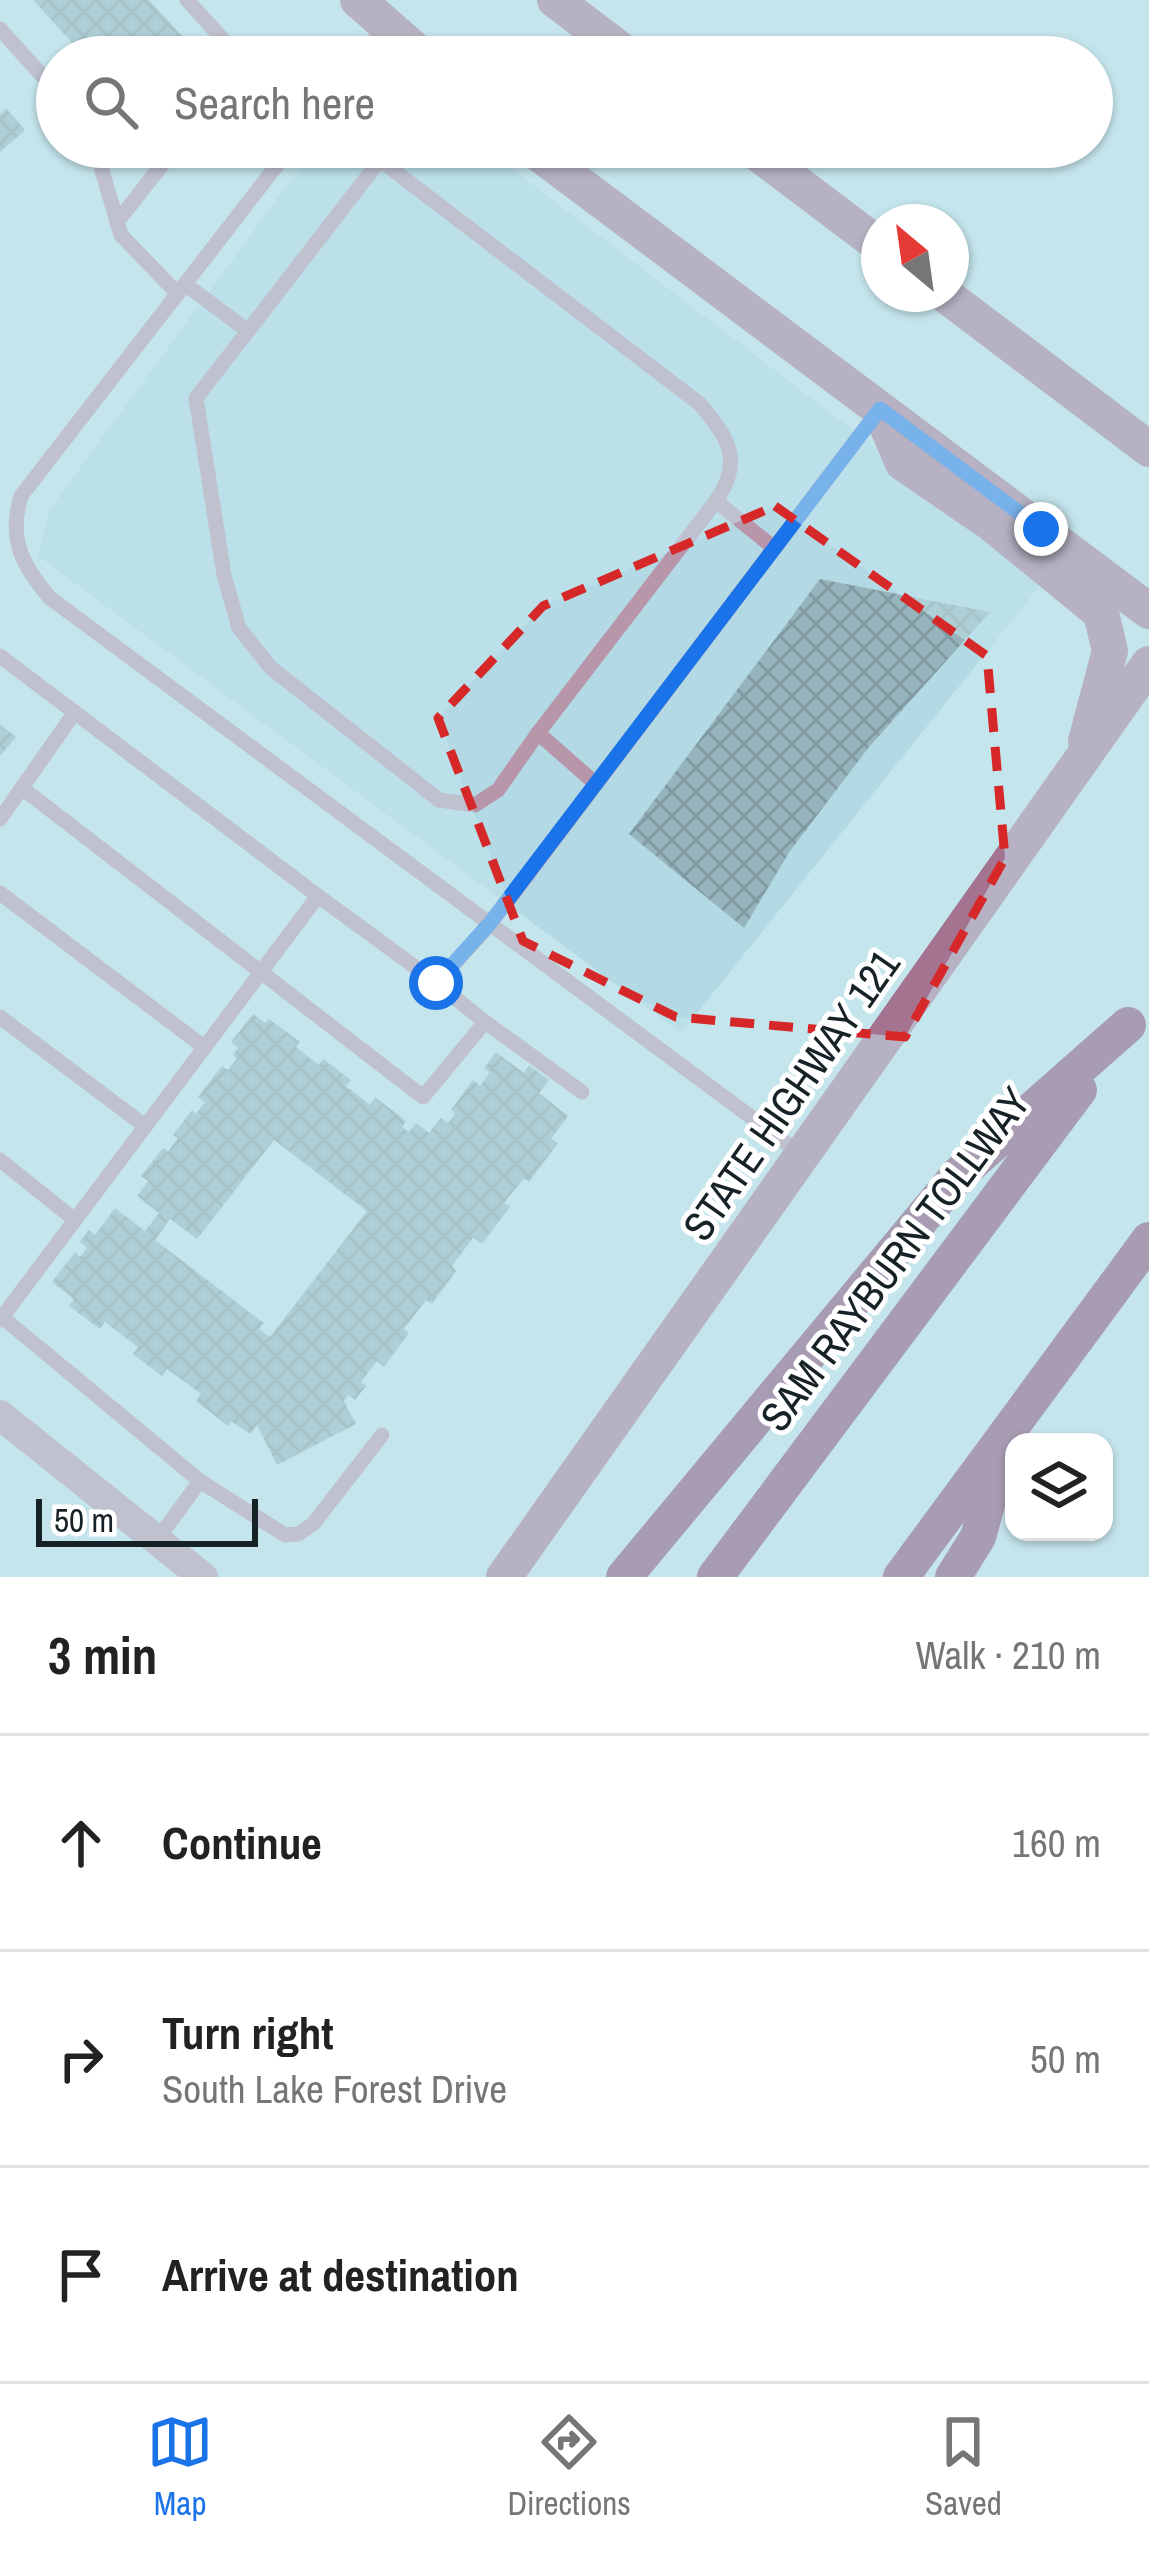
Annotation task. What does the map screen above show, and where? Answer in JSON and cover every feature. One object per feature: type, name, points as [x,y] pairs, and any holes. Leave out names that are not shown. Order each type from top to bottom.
[{"type":"highway","points":[[624,1577],[958,1175],[1138,1011]]},
{"type":"highway","name":"SAM RAYBURN TOLLWAY","points":[[715,1577],[1138,1011]]},
{"type":"highway","points":[[1007,1433],[1149,1240]]},
{"type":"highway","points":[[901,1577],[1005,1436]]},
{"type":"highway","points":[[953,1577],[978,1537],[1005,1440]]},
{"type":"main road","points":[[358,0],[399,36]]},
{"type":"main road","points":[[555,0],[602,36]]},
{"type":"main road","points":[[558,168],[1149,611]]},
{"type":"main road","points":[[777,168],[861,231]]},
{"type":"main road","points":[[968,312],[1149,448]]},
{"type":"main road","points":[[880,409],[903,463],[992,524],[1101,613],[1110,651],[1079,767]]},
{"type":"main road","name":"STATE HIGHWAY 121","points":[[504,1577],[1149,664]]},
{"type":"main road","points":[[1101,735],[1149,712]]},
{"type":"street","points":[[0,1415],[203,1577]]},
{"type":"lane","points":[[187,0],[220,36]]},
{"type":"lane","points":[[377,36],[386,25]]},
{"type":"lane","points":[[0,29],[36,69]]},
{"type":"lane","points":[[101,168],[121,236],[182,289],[248,331]]},
{"type":"lane","points":[[117,222],[159,168]]},
{"type":"lane","points":[[275,168],[21,496],[14,538],[25,568],[50,598],[803,1156]]},
{"type":"lane","points":[[374,168],[196,398],[224,575],[239,628],[271,668],[439,800],[475,806],[498,790],[716,501],[730,481],[731,450],[700,404],[390,168]]},
{"type":"lane","points":[[436,983],[490,923],[880,409]]},
{"type":"lane","points":[[716,501],[774,548]]},
{"type":"lane","points":[[0,656],[582,1092]]},
{"type":"lane","points":[[0,819],[76,712]]},
{"type":"lane","points":[[538,733],[596,784]]},
{"type":"lane","points":[[22,788],[423,1097],[485,1022]]},
{"type":"lane","points":[[0,893],[204,1047]]},
{"type":"lane","points":[[318,896],[1,1319],[200,1481],[285,1535],[298,1534],[313,1524],[382,1435]]},
{"type":"lane","points":[[0,1017],[145,1126]]},
{"type":"lane","points":[[0,1160],[75,1220]]},
{"type":"lane","points":[[157,1540],[200,1481]]},
{"type":"highlighted area","points":[[775,506],[987,656],[1005,858],[905,1037],[676,1017],[523,941],[438,718],[543,606]]},
{"type":"shaded area","points":[[300,168],[511,168],[1046,578],[681,1033],[38,556],[49,510]]},
{"type":"building","points":[[33,0],[149,0],[182,36],[66,36]]},
{"type":"building","points":[[6,108],[25,130],[0,152],[0,114]]},
{"type":"building","points":[[820,579],[990,612],[869,747],[790,851],[744,928],[629,834]]},
{"type":"building","points":[[0,724],[16,737],[0,756]]},
{"type":"building","points":[[253,1014],[265,1023],[269,1019],[300,1042],[296,1047],[319,1065],[323,1059],[351,1080],[346,1086],[370,1105],[375,1097],[406,1121],[402,1127],[409,1132],[416,1123],[429,1133],[441,1118],[448,1123],[455,1114],[451,1110],[473,1080],[480,1086],[490,1072],[484,1068],[496,1052],[524,1073],[529,1065],[549,1080],[539,1093],[568,1116],[551,1139],[558,1143],[529,1182],[524,1178],[504,1203],[510,1207],[482,1244],[473,1238],[432,1304],[426,1300],[404,1329],[409,1333],[384,1367],[377,1361],[361,1382],[366,1386],[355,1400],[348,1395],[344,1401],[356,1424],[277,1465],[257,1425],[250,1434],[231,1421],[228,1426],[196,1401],[201,1394],[167,1369],[162,1376],[133,1354],[138,1347],[105,1322],[100,1329],[69,1306],[74,1299],[52,1282],[75,1252],[80,1257],[87,1248],[80,1242],[89,1230],[95,1235],[115,1208],[145,1231],[159,1213],[137,1196],[148,1181],[141,1176],[163,1148],[168,1152],[178,1138],[173,1135],[192,1110],[196,1114],[205,1102],[198,1097],[222,1066],[228,1070],[237,1058],[233,1055],[238,1048],[231,1042]],"holes":[[[274,1140],[367,1211],[270,1337],[259,1329],[264,1323],[155,1240],[170,1219],[197,1239]]]},
{"type":"route","points":[[436,983],[490,923],[880,409],[1041,529]]}]
